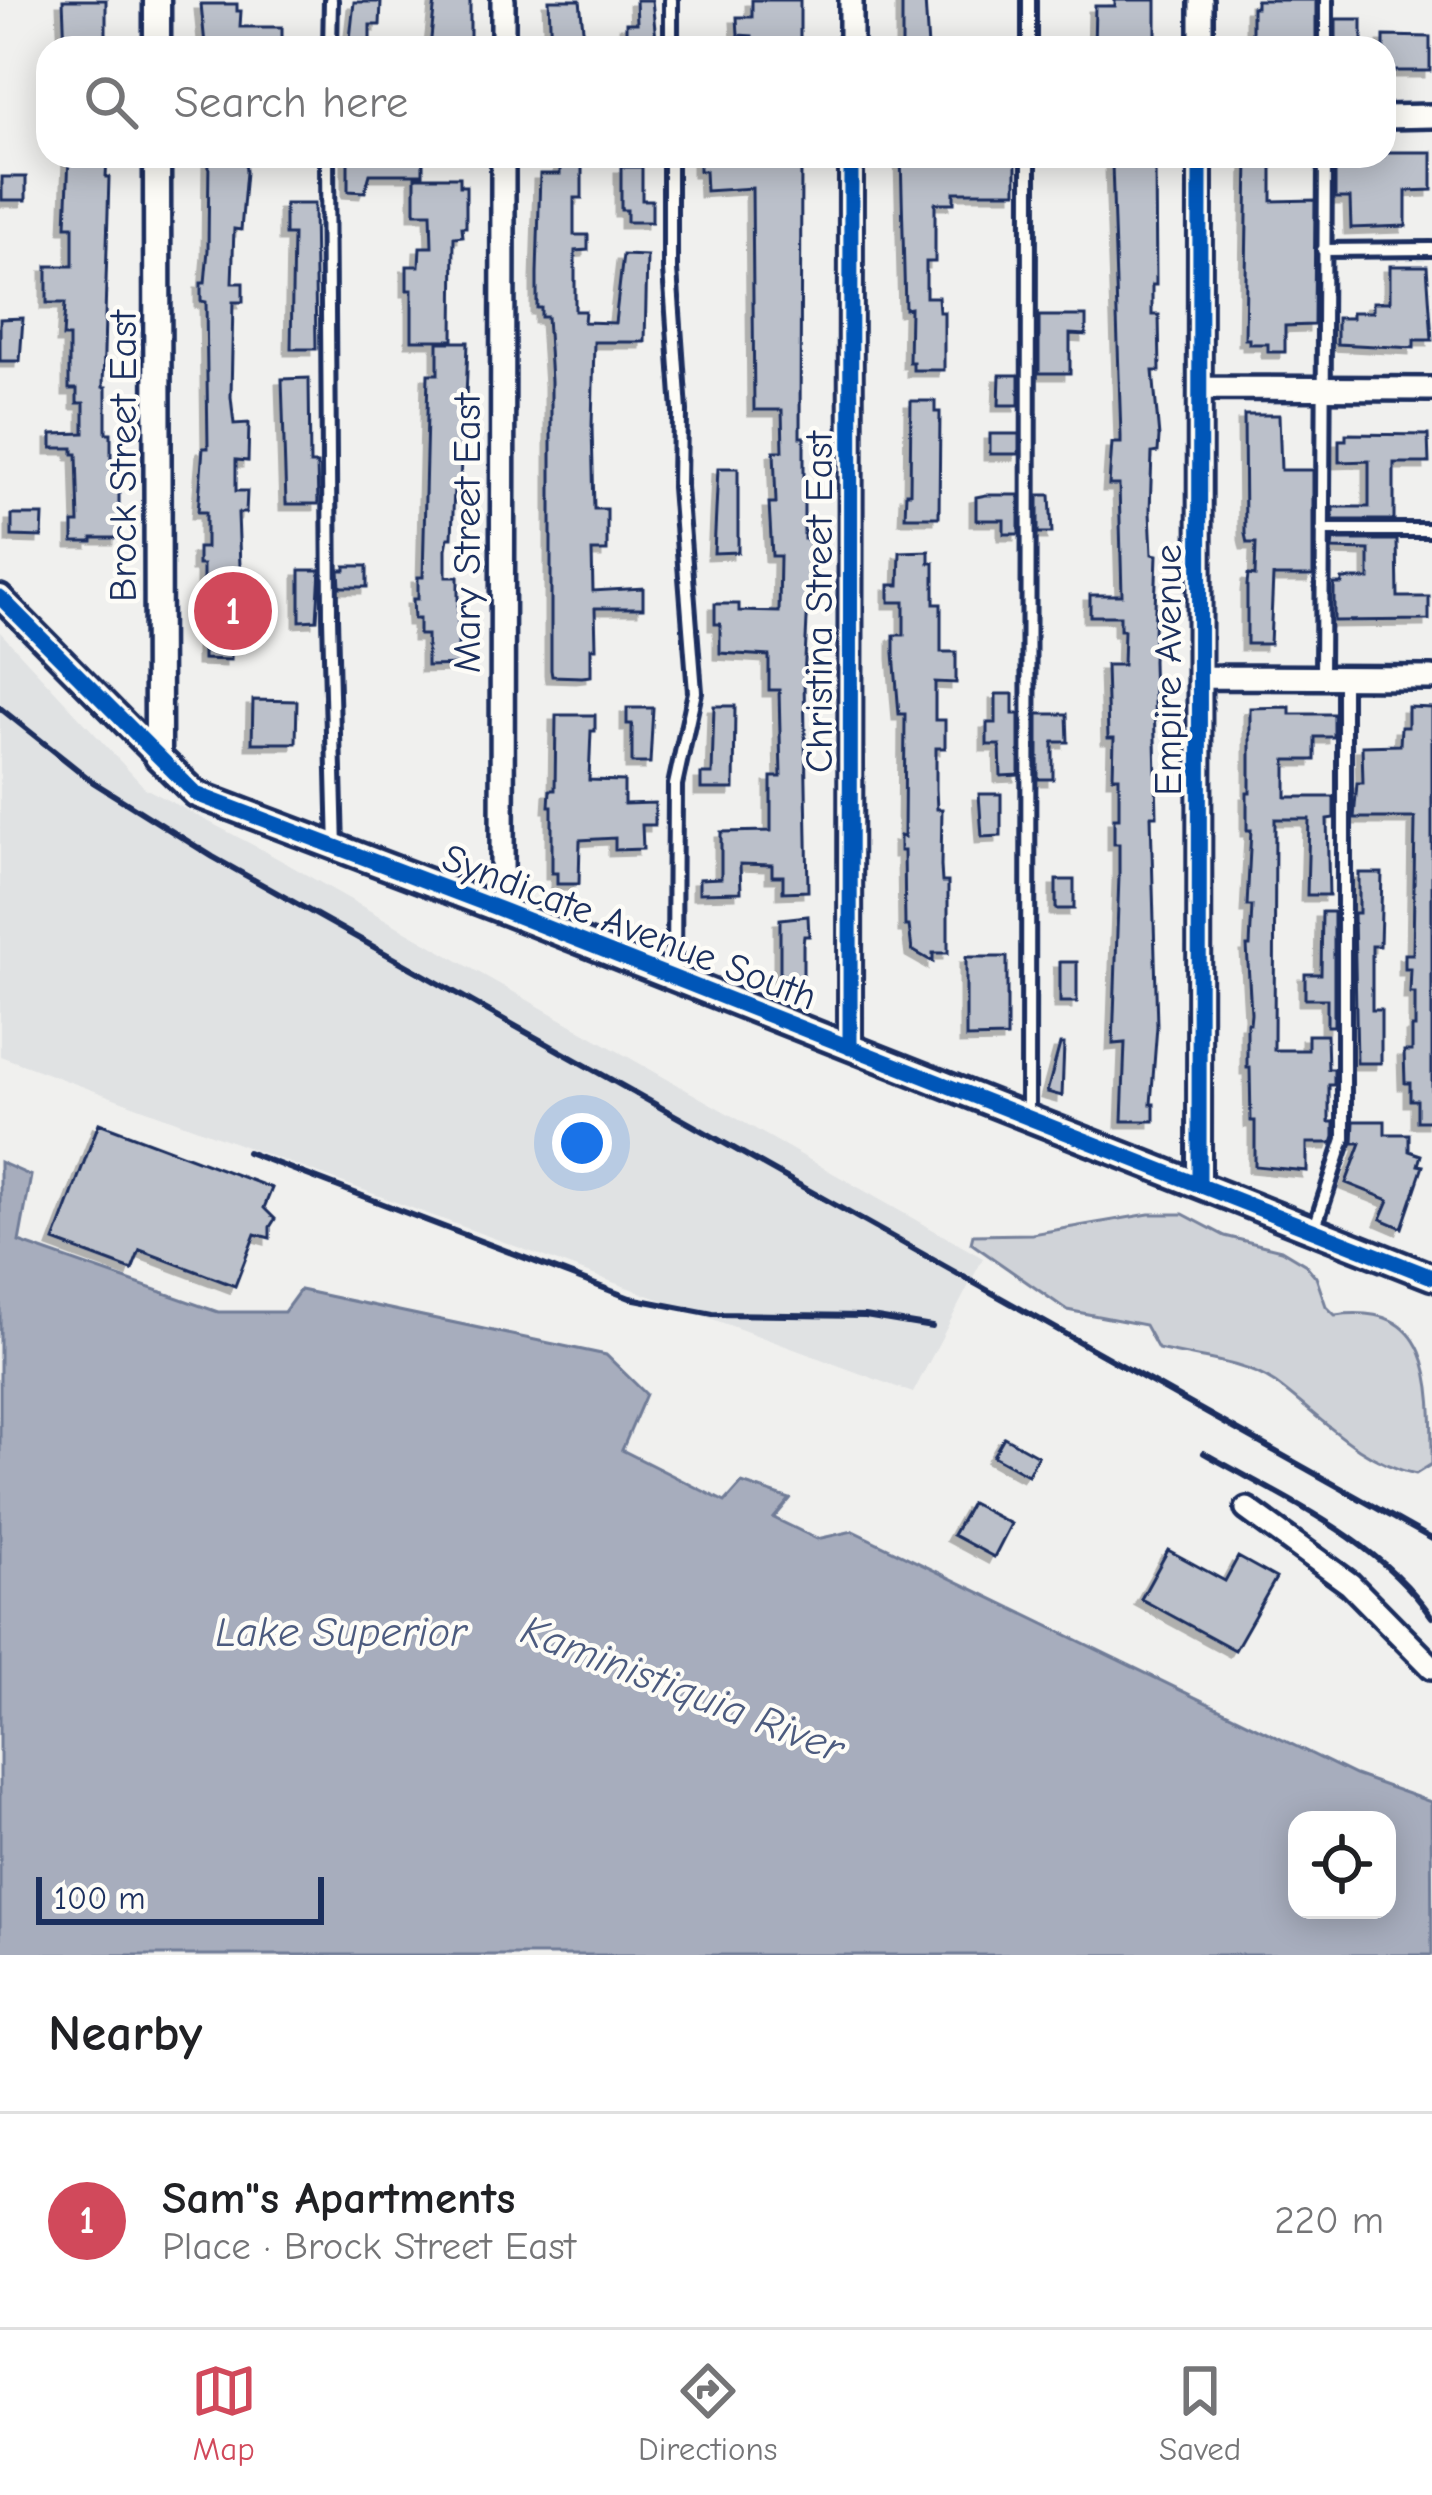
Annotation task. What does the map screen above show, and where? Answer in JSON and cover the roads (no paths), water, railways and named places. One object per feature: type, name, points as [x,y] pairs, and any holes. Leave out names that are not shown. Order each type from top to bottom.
[{"type":"street","points":[[157,0],[157,36]]},
{"type":"street","points":[[503,0],[503,36]]},
{"type":"street","points":[[851,0],[851,36]]},
{"type":"street","points":[[1201,0],[1201,36]]},
{"type":"street","points":[[1396,117],[1432,116]]},
{"type":"street","name":"Brock Street East","points":[[157,168],[158,757]]},
{"type":"street","name":"Mary Street East","points":[[502,910],[503,168]]},
{"type":"street","name":"Christina Street East","points":[[850,1048],[851,168]]},
{"type":"street","name":"Empire Avenue","points":[[1199,1185],[1200,168]]},
{"type":"street","points":[[1201,388],[1432,389]]},
{"type":"street","name":"Syndicate Avenue South","points":[[0,597],[196,794],[1028,1115],[1432,1277]]},
{"type":"street","points":[[1200,677],[1432,678]]},
{"type":"street","points":[[1247,1509],[1350,1584],[1432,1666]]},
{"type":"lane","points":[[330,36],[331,0]]},
{"type":"lane","points":[[671,0],[671,36]]},
{"type":"lane","points":[[1029,0],[1029,36]]},
{"type":"lane","points":[[1326,0],[1326,36]]},
{"type":"lane","points":[[327,168],[336,849]]},
{"type":"lane","points":[[670,168],[680,508],[695,692],[675,785],[674,979]]},
{"type":"lane","points":[[1028,1115],[1029,168]]},
{"type":"lane","points":[[1313,1230],[1344,1139],[1333,678],[1322,530],[1325,168]]},
{"type":"lane","points":[[1323,250],[1432,249]]},
{"type":"lane","points":[[1322,530],[1432,530]]},
{"type":"water","name":"Lake Superior","points":[[0,1162],[31,1176],[19,1242],[218,1312],[284,1312],[300,1290],[606,1355],[646,1394],[622,1450],[725,1502],[742,1483],[790,1499],[774,1518],[817,1539],[853,1531],[1355,1775],[1431,1802],[1432,1955],[0,1955]]},
{"type":"railway","points":[[0,708],[93,782],[213,857],[1432,1539]]},
{"type":"railway","points":[[247,1152],[630,1298],[713,1314],[865,1316],[932,1327]]},
{"type":"railway","points":[[1204,1453],[1357,1543],[1410,1589],[1432,1617]]},
{"type":"place","name":"Sam\"s Apartments","points":[[233,611]]},
{"type":"water label","name":"Kaministiquia River","points":[[683,1688]]}]
